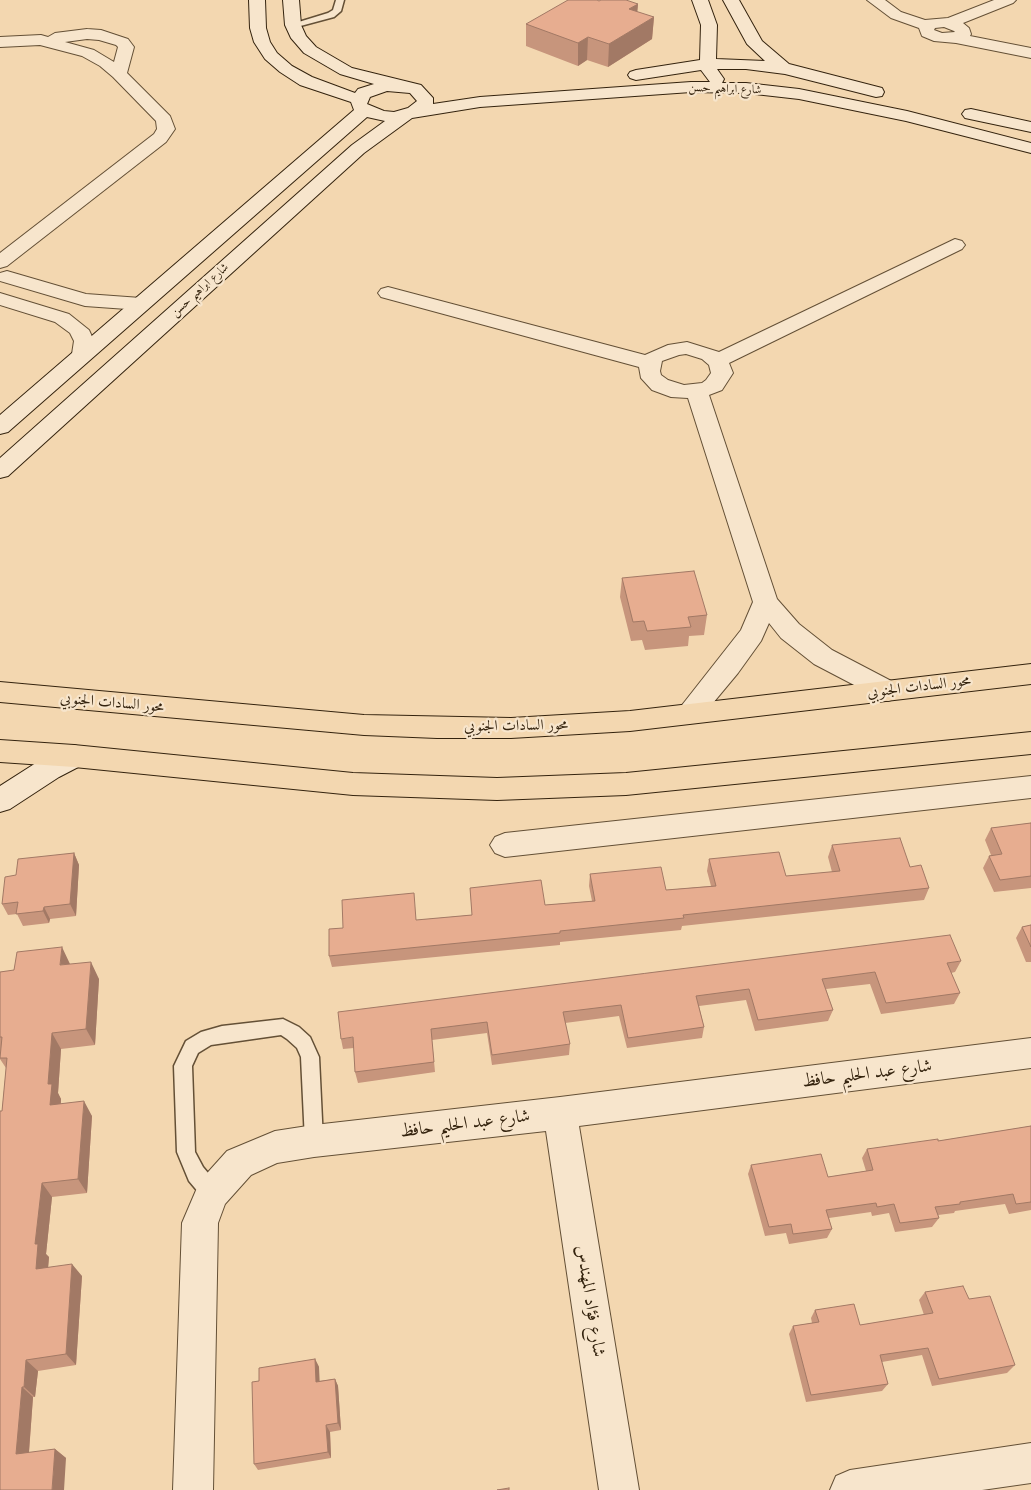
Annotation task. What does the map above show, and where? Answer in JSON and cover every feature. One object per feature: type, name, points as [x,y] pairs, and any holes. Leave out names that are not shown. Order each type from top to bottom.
[{"type":"main road","name":"محور السادات الجنوبي","points":[[0,692],[292,720],[437,728],[571,725],[688,714],[1031,674]]},
{"type":"main road","points":[[0,751],[74,756],[353,784],[425,788],[506,789],[626,784],[1031,743]]},
{"type":"street","points":[[257,0],[258,28],[262,42],[271,56],[286,69],[306,81],[382,116],[409,114],[425,103],[425,98],[421,93],[407,87],[370,79],[326,61],[310,50],[299,38],[293,25],[291,0]]},
{"type":"street","points":[[700,0],[705,9],[709,25],[708,64],[712,75],[731,88]]},
{"type":"street","points":[[731,0],[755,44],[783,68],[786,82],[780,91]]},
{"type":"street","points":[[875,0],[896,15],[927,26],[926,30],[933,36],[953,31],[1008,0]]},
{"type":"street","points":[[953,31],[1031,53]]},
{"type":"street","points":[[0,42],[41,40],[87,34],[113,37],[122,42],[126,47],[119,74]]},
{"type":"street","points":[[2,271],[160,138],[166,129],[164,120],[106,63],[88,53],[41,40]]},
{"type":"street","name":"شارع ابراهيم حسن","points":[[421,93],[633,76],[708,64],[746,64],[783,68],[890,95]]},
{"type":"street","name":"شارع ابراهيم حسن","points":[[0,427],[141,304],[361,105],[364,93],[373,89],[398,86]]},
{"type":"street","name":"شارع ابراهيم حسن","points":[[0,471],[358,149],[409,114],[480,102],[691,87],[731,88],[780,91],[906,116],[1031,148]]},
{"type":"street","points":[[954,110],[1031,127]]},
{"type":"street","points":[[717,360],[955,245]]},
{"type":"street","points":[[2,271],[84,300],[141,304],[175,312]]},
{"type":"street","points":[[388,293],[650,363]]},
{"type":"street","points":[[0,299],[62,318],[79,330],[84,342],[83,354]]},
{"type":"street","points":[[674,349],[698,350],[717,360],[722,373],[720,379],[707,389],[697,392],[684,392],[660,385],[652,378],[649,371],[650,363],[655,357],[674,349]]},
{"type":"street","points":[[697,392],[766,602],[790,631],[823,657],[888,691]]},
{"type":"street","points":[[688,714],[729,666],[752,634],[766,602]]},
{"type":"street","points":[[1,801],[49,769],[74,756]]},
{"type":"street","points":[[504,844],[1031,787]]},
{"type":"street","name":"شارع عبد الحليم حافظ","points":[[192,1490],[200,1223],[212,1193],[240,1163],[275,1147],[314,1141],[560,1113],[1031,1053]]},
{"type":"street","name":"شارع فؤاد المهندس","points":[[560,1113],[619,1490]]},
{"type":"street","points":[[850,1490],[1031,1463]]},
{"type":"lane","points":[[293,25],[331,15],[337,11],[340,0]]},
{"type":"lane","points":[[212,1193],[196,1174],[186,1152],[183,1066],[192,1047],[207,1038],[222,1034],[283,1027],[293,1032],[304,1043],[310,1057],[314,1141]]},
{"type":"building","points":[[568,0],[626,0],[638,4],[629,9],[654,17],[609,44],[588,37],[578,43],[526,24]]},
{"type":"building","points":[[694,571],[707,615],[688,617],[691,627],[647,631],[644,621],[633,622],[622,578]]},
{"type":"building","points":[[1031,823],[1031,876],[1000,880],[989,856],[1002,854],[991,828]]},
{"type":"building","points":[[900,838],[910,867],[921,865],[929,888],[683,915],[684,918],[560,931],[560,933],[329,956],[329,929],[343,928],[342,900],[414,893],[416,920],[472,915],[470,888],[541,880],[545,905],[595,901],[590,874],[661,867],[666,890],[716,886],[709,859],[779,852],[786,876],[840,871],[832,845]]},
{"type":"building","points":[[74,853],[70,904],[44,907],[43,911],[16,914],[18,902],[2,904],[5,877],[16,875],[18,859]]},
{"type":"building","points":[[1031,925],[1031,947],[1022,927]]},
{"type":"building","points":[[950,935],[961,961],[947,963],[960,993],[886,1003],[875,972],[822,979],[833,1010],[758,1020],[749,989],[696,996],[704,1027],[628,1038],[621,1005],[563,1012],[570,1044],[492,1055],[487,1022],[431,1029],[434,1062],[355,1072],[353,1037],[341,1039],[338,1012]]},
{"type":"building","points":[[62,947],[60,965],[91,962],[86,1029],[52,1033],[48,1084],[52,1084],[50,1105],[84,1101],[78,1179],[42,1183],[35,1244],[38,1244],[36,1269],[72,1264],[66,1354],[26,1360],[16,1454],[55,1449],[52,1490],[0,1490],[0,1111],[2,1111],[7,1058],[0,1058],[2,1037],[0,1037],[0,972],[14,970],[17,952]]},
{"type":"building","points":[[1031,1126],[1031,1202],[1016,1204],[1013,1194],[960,1202],[960,1204],[935,1207],[939,1218],[900,1223],[894,1204],[877,1207],[876,1203],[826,1210],[832,1229],[793,1234],[791,1224],[769,1227],[751,1165],[821,1154],[828,1177],[873,1170],[867,1149],[938,1139],[938,1141]]},
{"type":"building","points":[[963,1286],[969,1299],[990,1296],[1015,1365],[939,1379],[928,1348],[880,1355],[888,1384],[811,1395],[793,1326],[819,1322],[815,1310],[854,1304],[860,1325],[933,1313],[925,1292]]},
{"type":"building","points":[[315,1359],[316,1382],[335,1379],[338,1423],[326,1425],[328,1452],[254,1464],[252,1382],[259,1381],[259,1368]]}]
